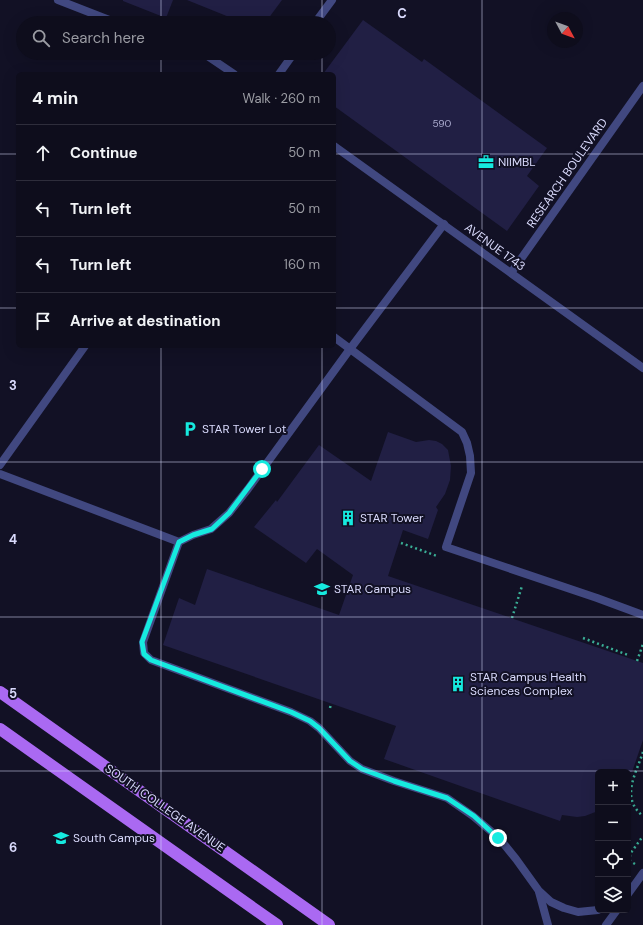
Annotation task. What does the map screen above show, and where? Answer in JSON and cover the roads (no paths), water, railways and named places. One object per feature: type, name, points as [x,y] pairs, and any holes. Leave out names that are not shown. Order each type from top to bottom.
[{"type":"main road","name":"SOUTH COLLEGE AVENUE","points":[[0,692],[327,923]]},
{"type":"main road","points":[[0,729],[277,925]]},
{"type":"main road","points":[[313,925],[327,923]]},
{"type":"street","points":[[58,0],[99,16]]},
{"type":"street","points":[[320,16],[332,0]]},
{"type":"street","points":[[213,60],[231,72]]},
{"type":"street","points":[[280,72],[289,60]]},
{"type":"street","name":"RESEARCH BOULEVARD","points":[[511,273],[643,86]]},
{"type":"street","name":"AVENUE 1743","points":[[336,147],[643,368]]},
{"type":"street","points":[[444,224],[350,349],[248,490],[229,513],[212,529],[193,535],[179,542],[142,642],[144,654],[151,660],[291,712],[310,721],[319,728],[350,761],[362,769],[447,798],[474,816],[498,838],[516,859],[539,891],[551,902],[578,912],[595,910]]},
{"type":"street","points":[[336,338],[462,432],[467,443],[470,456],[470,473],[446,547],[643,615]]},
{"type":"street","points":[[0,465],[84,348]]},
{"type":"street","points":[[0,474],[179,542]]},
{"type":"street","points":[[631,888],[641,870]]},
{"type":"street","points":[[539,891],[548,925]]},
{"type":"street","points":[[606,925],[615,913]]},
{"type":"place","name":"NIIMBL","points":[[486,162]]},
{"type":"place","name":"STAR Tower Lot","points":[[190,429]]},
{"type":"place","name":"STAR Tower","points":[[348,518]]},
{"type":"place","name":"STAR Campus","points":[[322,589]]},
{"type":"place","name":"STAR Campus Health Sciences Complex","points":[[458,684]]},
{"type":"place","name":"South Campus","points":[[61,838]]}]
